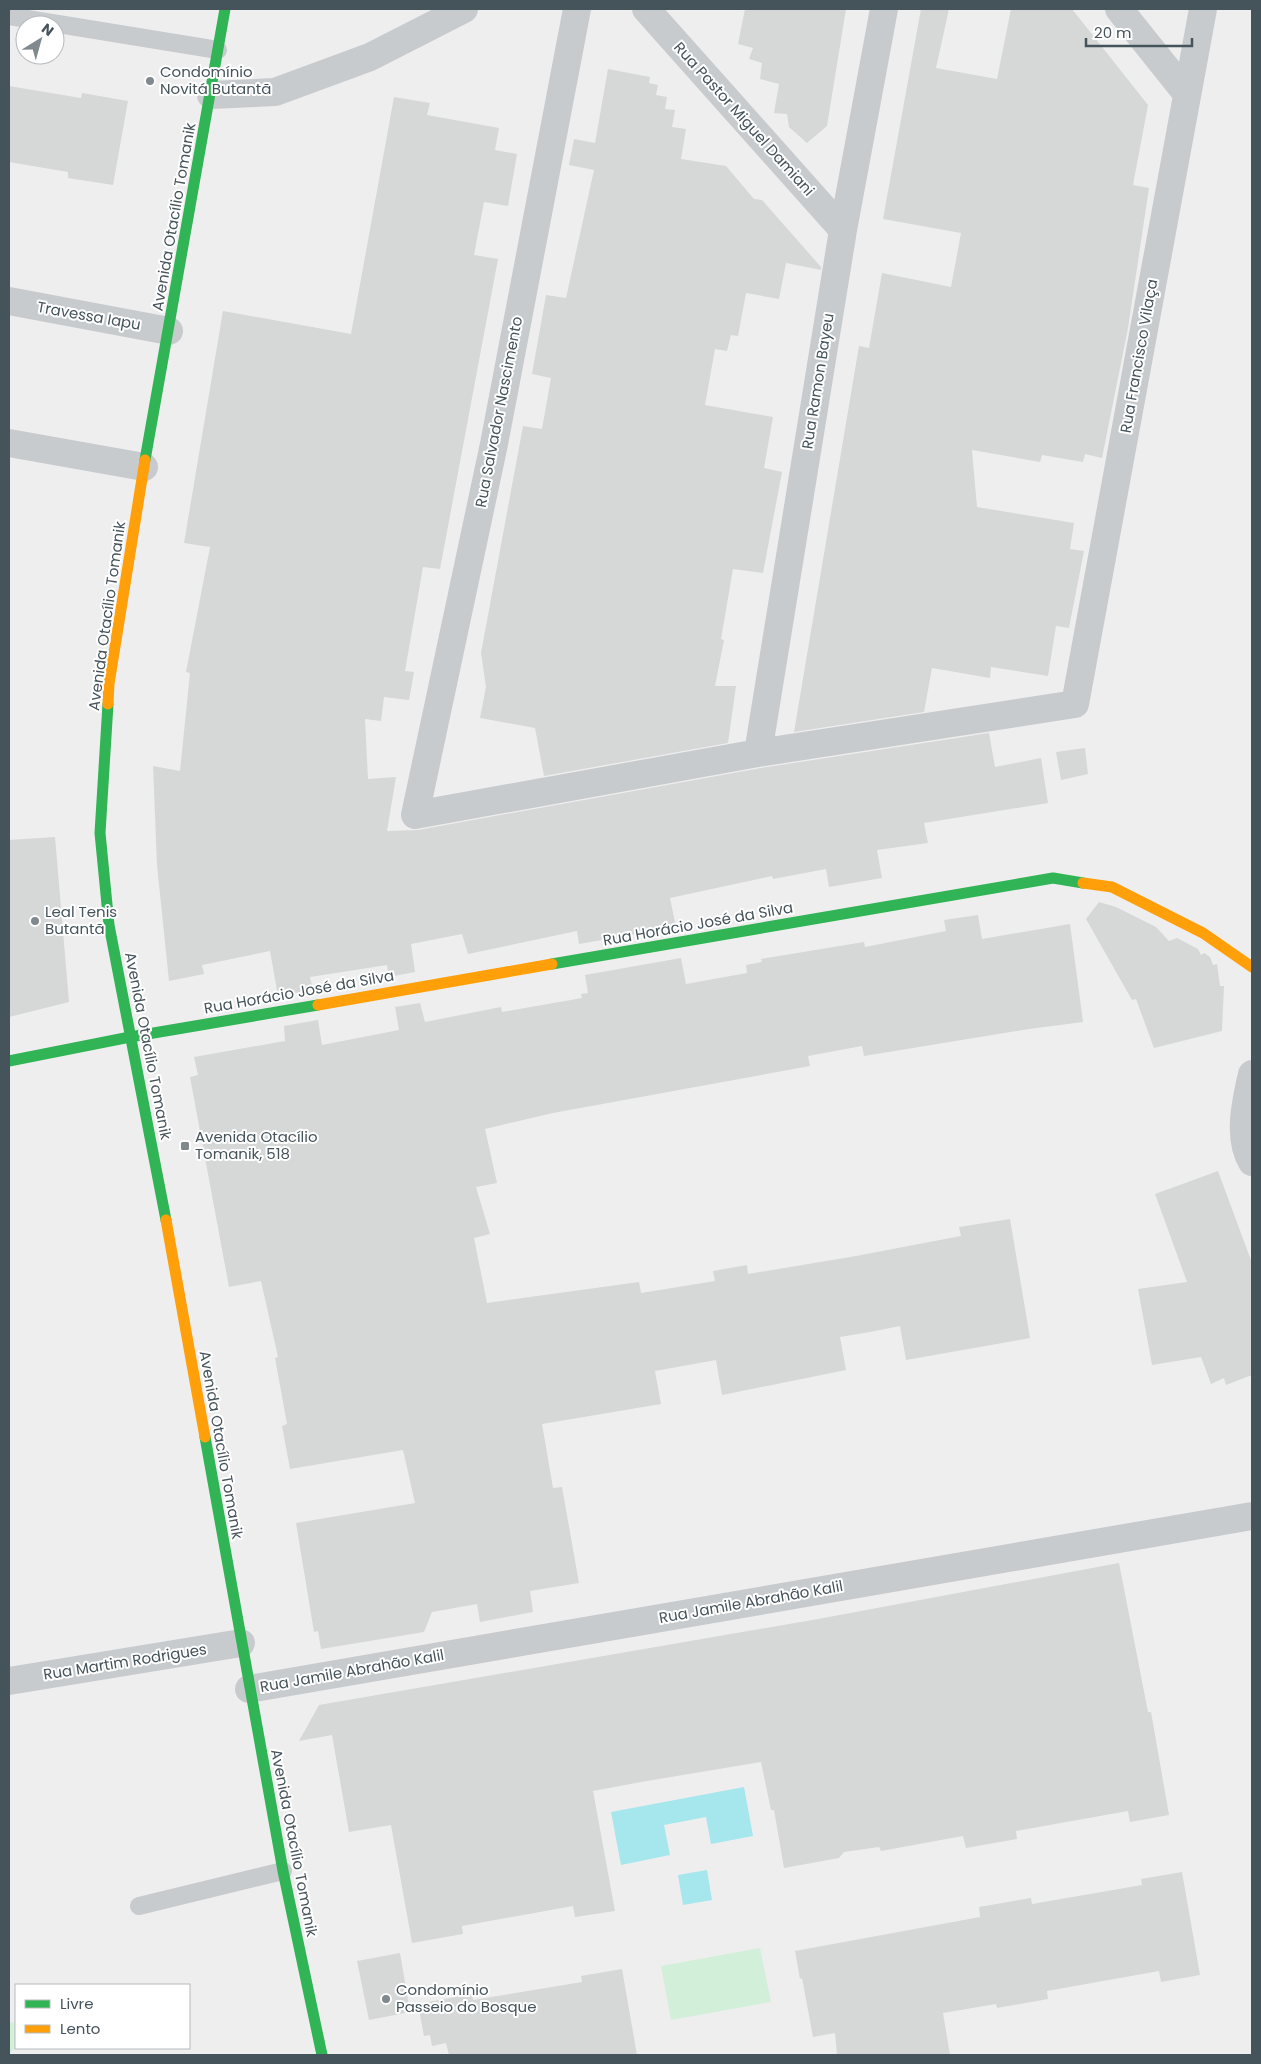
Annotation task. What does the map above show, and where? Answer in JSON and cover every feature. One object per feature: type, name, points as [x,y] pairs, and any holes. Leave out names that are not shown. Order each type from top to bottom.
[{"type":"street","name":"Avenida Otacílio Tomanik","points":[[225,9],[144,467],[109,684],[100,833],[109,925],[155,1156],[283,1871],[322,2055]]},
{"type":"street","points":[[211,95],[275,92],[370,57],[464,9]]},
{"type":"street","name":"Rua Salvador Nascimento","points":[[577,9],[494,444],[415,815],[758,753]]},
{"type":"street","name":"Rua Pastor Miguel Damiani","points":[[646,9],[843,230]]},
{"type":"street","name":"Rua Ramon Bayeu","points":[[758,753],[843,230],[884,9]]},
{"type":"street","points":[[1119,9],[1187,94]]},
{"type":"street","name":"Rua Francisco Vilaça","points":[[758,753],[1075,704],[1202,9]]},
{"type":"street","name":"Travessa Iapu","points":[[9,301],[169,331]]},
{"type":"street","points":[[9,443],[144,467]]},
{"type":"street","name":"Rua Horácio José da Silva","points":[[9,1060],[130,1036],[1053,878],[1112,887],[1202,933],[1252,967]]},
{"type":"street","points":[[1252,1074],[1243,1111],[1248,1155],[1252,1162]]},
{"type":"street","name":"Rua Jamile Abrahão Kalil","points":[[249,1689],[1252,1516]]},
{"type":"street","name":"Rua Martim Rodrigues","points":[[9,1681],[241,1643]]},
{"type":"lane","points":[[9,16],[218,50]]},
{"type":"lane","points":[[139,1906],[283,1871]]},
{"type":"green space","points":[[760,1948],[771,2002],[671,2020],[661,1966]]},
{"type":"green space","points":[[9,2022],[15,2023],[15,2048],[9,2054]]},
{"type":"water","points":[[744,1787],[753,1836],[711,1844],[706,1817],[664,1825],[670,1855],[621,1865],[611,1812]]},
{"type":"water","points":[[707,1870],[712,1900],[683,1905],[678,1875]]},
{"type":"building","points":[[745,9],[846,9],[827,126],[807,143],[789,127],[787,114],[774,113],[779,84],[760,79],[762,63],[749,59],[753,48],[738,44]]},
{"type":"building","points":[[921,9],[949,9],[936,68],[997,79],[1011,9],[1072,9],[1148,105],[1133,185],[1149,188],[1128,328],[1102,458],[1085,454],[1083,462],[1042,455],[1040,462],[972,450],[977,507],[1074,523],[1070,549],[1084,551],[1069,628],[1056,626],[1048,676],[991,667],[990,678],[932,668],[924,712],[794,732],[859,346],[869,348],[882,273],[951,287],[961,233],[883,219]]},
{"type":"building","points":[[608,69],[650,77],[649,83],[658,85],[656,95],[667,97],[665,109],[675,110],[672,127],[686,129],[681,159],[726,166],[754,199],[762,200],[821,267],[821,270],[786,263],[779,299],[746,293],[738,336],[731,335],[727,351],[715,349],[705,405],[773,417],[764,468],[782,472],[763,573],[733,569],[721,639],[724,640],[715,686],[736,686],[728,743],[544,776],[535,728],[480,718],[486,687],[481,653],[523,426],[542,429],[551,378],[532,374],[546,295],[566,298],[594,170],[569,165],[574,139],[595,143]]},
{"type":"building","points":[[9,86],[81,98],[82,93],[128,101],[113,185],[68,178],[68,172],[9,162]]},
{"type":"building","points":[[394,97],[430,103],[427,115],[499,128],[495,150],[517,154],[508,206],[484,202],[474,255],[498,259],[440,569],[423,567],[405,671],[414,672],[409,700],[384,697],[381,721],[365,719],[368,779],[396,777],[387,831],[418,830],[761,768],[989,733],[995,767],[1041,758],[1048,803],[924,823],[928,843],[877,850],[882,878],[829,887],[826,869],[773,879],[772,876],[670,898],[676,927],[579,944],[577,931],[468,954],[462,934],[411,944],[415,972],[389,977],[387,965],[310,977],[313,990],[278,996],[270,951],[202,965],[204,974],[169,981],[157,865],[153,766],[180,771],[190,673],[186,672],[210,547],[184,543],[223,311],[351,334]]},
{"type":"building","points":[[1085,748],[1088,774],[1061,780],[1056,752]]},
{"type":"building","name":"Leal Tenis Butantã","points":[[55,837],[69,1002],[9,1017],[9,840]]},
{"type":"building","points":[[1099,902],[1116,907],[1156,927],[1169,941],[1177,938],[1198,949],[1201,955],[1204,953],[1210,957],[1213,965],[1217,964],[1220,986],[1224,986],[1222,1031],[1154,1048],[1136,999],[1132,1000],[1086,919]]},
{"type":"building","points":[[978,915],[982,939],[1070,924],[1083,1022],[864,1056],[862,1046],[808,1056],[810,1066],[553,1113],[485,1129],[497,1183],[476,1187],[490,1234],[474,1238],[487,1303],[639,1282],[641,1293],[715,1281],[713,1271],[747,1265],[748,1274],[856,1256],[961,1236],[959,1227],[1010,1219],[1030,1338],[906,1360],[900,1326],[840,1337],[846,1370],[722,1395],[716,1360],[655,1371],[661,1404],[542,1424],[553,1488],[562,1487],[579,1583],[530,1591],[533,1612],[480,1622],[477,1604],[432,1612],[424,1632],[321,1649],[318,1631],[314,1632],[296,1523],[415,1503],[403,1450],[290,1469],[282,1426],[287,1424],[275,1358],[278,1357],[261,1281],[229,1287],[190,1077],[198,1075],[194,1057],[285,1041],[284,1026],[318,1020],[322,1045],[399,1030],[395,1007],[420,1003],[425,1022],[501,1007],[502,1012],[582,998],[581,994],[588,993],[585,975],[681,958],[686,984],[747,973],[746,965],[762,962],[761,959],[864,942],[865,947],[946,931],[944,920]]},
{"type":"building","points":[[1218,1171],[1252,1263],[1252,1375],[1226,1385],[1224,1378],[1211,1384],[1201,1357],[1152,1365],[1138,1289],[1187,1282],[1155,1194]]},
{"type":"building","points":[[1119,1563],[1148,1712],[1151,1712],[1169,1815],[1130,1822],[1128,1811],[1016,1831],[1017,1839],[966,1848],[963,1836],[881,1851],[879,1847],[844,1852],[839,1858],[784,1868],[774,1810],[771,1810],[761,1762],[641,1782],[593,1791],[615,1911],[575,1917],[573,1906],[462,1926],[463,1934],[412,1943],[391,1825],[349,1832],[332,1735],[299,1741],[319,1705],[818,1619]]},
{"type":"building","points":[[1182,1872],[1200,1975],[1161,1982],[1159,1971],[1047,1991],[1048,1999],[997,2008],[996,2004],[943,2013],[950,2055],[837,2055],[835,2033],[813,2037],[795,1951],[980,1917],[979,1907],[1031,1898],[1032,1904],[1142,1885],[1141,1879]]},
{"type":"building","name":"Condomínio Passeio do Bosque","points":[[400,1953],[410,2012],[369,2020],[357,1961]]},
{"type":"building","points":[[622,1969],[637,2055],[449,2055],[446,2043],[432,2046],[430,2035],[424,2036],[418,2004],[472,1994],[473,2000],[582,1982],[581,1976]]},
{"type":"traffic: fast","points":[[145,460],[225,9]]},
{"type":"traffic: fast","points":[[108,704],[100,833],[109,925],[166,1220]]},
{"type":"traffic: fast","points":[[552,964],[1053,878],[1083,883]]},
{"type":"traffic: fast","points":[[9,1061],[130,1037],[318,1005]]},
{"type":"traffic: fast","points":[[205,1437],[283,1871],[322,2055]]},
{"type":"traffic: slow","points":[[108,704],[109,684],[145,460]]},
{"type":"traffic: slow","points":[[1083,883],[1112,887],[1203,933],[1252,967]]},
{"type":"traffic: slow","points":[[318,1005],[552,964]]},
{"type":"traffic: slow","points":[[166,1220],[205,1437]]},
{"type":"place","name":"Condomínio Novitá Butantã","points":[[150,81]]},
{"type":"place","name":"Leal Tenis Butantã","points":[[35,921]]},
{"type":"place","name":"Avenida Otacílio Tomanik, 518","points":[[185,1146]]},
{"type":"place","name":"Condomínio Passeio do Bosque","points":[[386,1999]]}]
